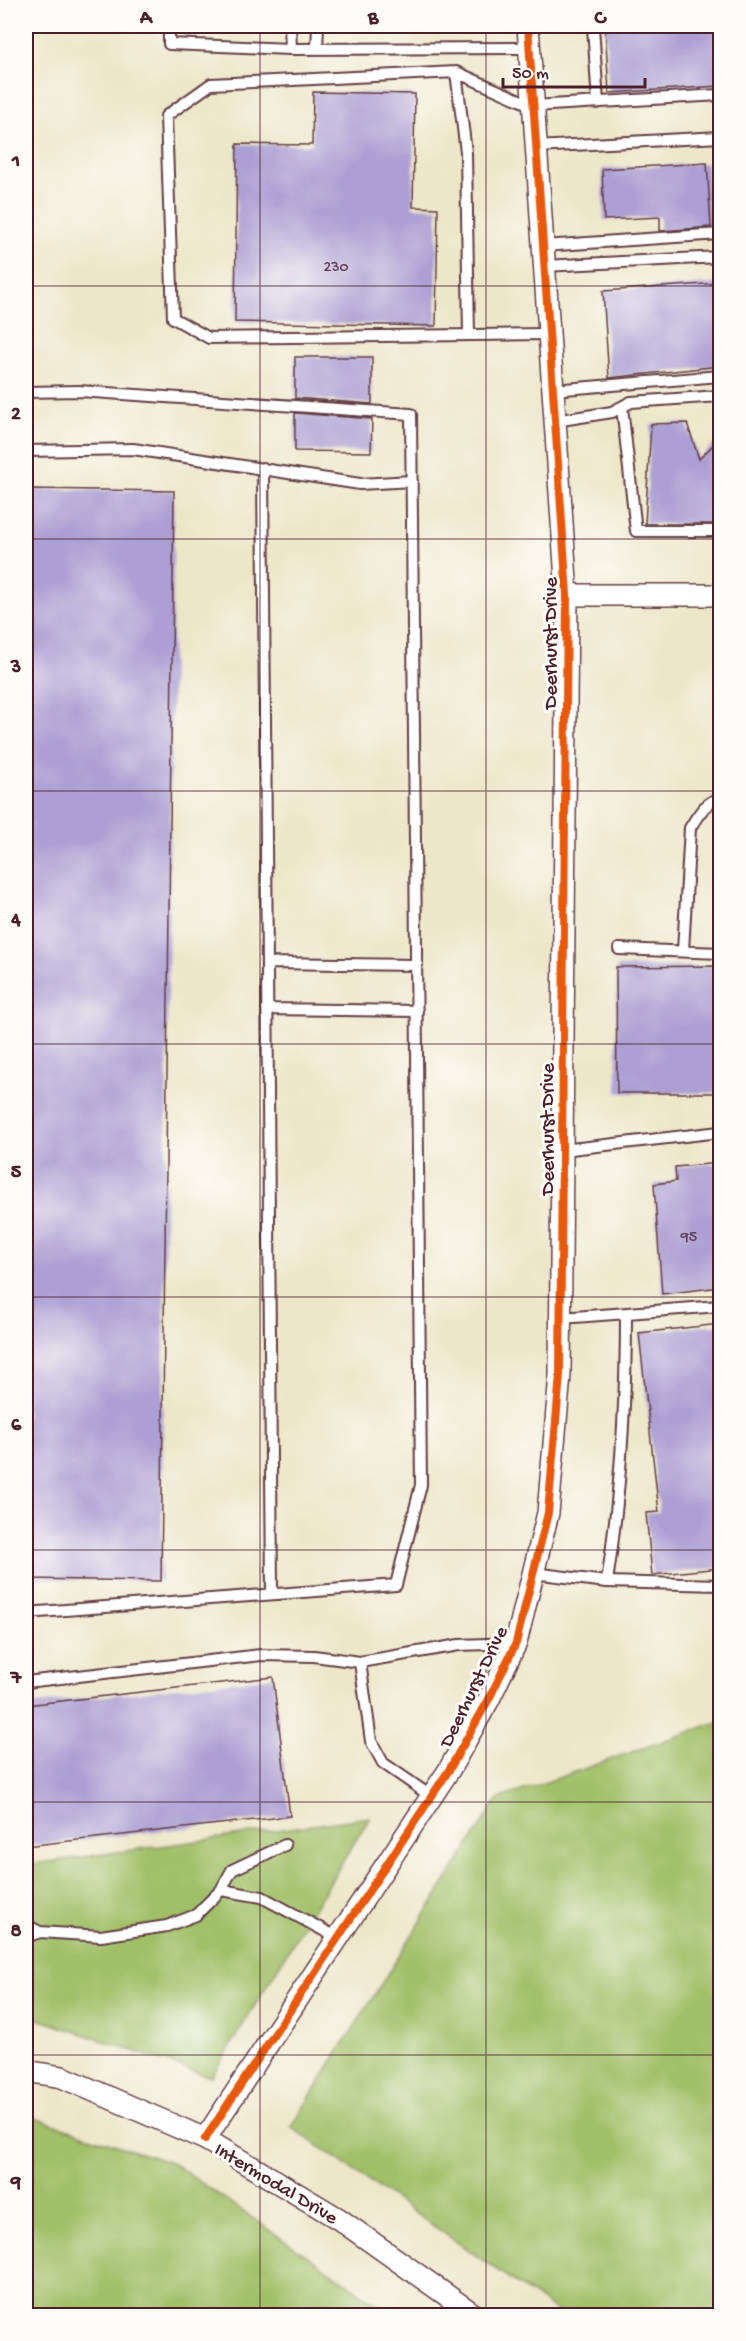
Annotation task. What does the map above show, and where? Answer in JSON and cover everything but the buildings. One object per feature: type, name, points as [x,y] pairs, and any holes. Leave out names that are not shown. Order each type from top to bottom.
[{"type":"street","name":"Deerhurst Drive","points":[[205,2139],[432,1797],[489,1699],[516,1643],[548,1514],[560,1375],[567,595],[528,26]]},
{"type":"street","points":[[567,595],[720,595]]},
{"type":"street","name":"Intermodal Drive","points":[[26,2071],[62,2078],[205,2139],[339,2218],[476,2316]]},
{"type":"lane","points":[[169,26],[169,44],[291,49],[529,48]]},
{"type":"lane","points":[[290,26],[291,49]]},
{"type":"lane","points":[[317,49],[318,26]]},
{"type":"lane","points":[[593,26],[598,103]]},
{"type":"lane","points":[[549,334],[209,338],[173,318],[166,116],[211,84],[456,72],[534,106],[720,96]]},
{"type":"lane","points":[[456,72],[466,152],[469,335]]},
{"type":"lane","points":[[536,147],[720,137]]},
{"type":"lane","points":[[544,256],[720,234]]},
{"type":"lane","points":[[544,256],[720,256]]},
{"type":"lane","points":[[553,390],[720,376]]},
{"type":"lane","points":[[26,392],[79,392],[411,414],[421,1485],[396,1585],[272,1592],[26,1613]]},
{"type":"lane","points":[[555,421],[612,412],[631,402],[720,396]]},
{"type":"lane","points":[[622,407],[636,531],[720,531]]},
{"type":"lane","points":[[26,451],[133,449],[360,484],[412,481]]},
{"type":"lane","points":[[263,468],[272,1592]]},
{"type":"lane","points":[[683,951],[690,828],[700,812],[715,799],[720,798]]},
{"type":"lane","points":[[619,949],[720,953]]},
{"type":"lane","points":[[267,963],[417,965]]},
{"type":"lane","points":[[267,1009],[417,1011]]},
{"type":"lane","points":[[562,1150],[720,1132]]},
{"type":"lane","points":[[561,1318],[720,1306]]},
{"type":"lane","points":[[607,1582],[617,1519],[626,1418],[626,1314]]},
{"type":"lane","points":[[533,1573],[607,1582],[720,1585]]},
{"type":"lane","points":[[26,1682],[261,1655],[315,1656],[360,1662],[459,1645],[516,1643]]},
{"type":"lane","points":[[360,1662],[371,1741],[383,1763],[432,1797]]},
{"type":"lane","points":[[26,1925],[40,1932],[101,1936],[167,1926],[196,1915],[221,1890],[232,1870],[285,1845]]},
{"type":"lane","points":[[221,1890],[262,1897],[338,1938]]},
{"type":"lane","points":[[26,1937],[40,1932]]},
{"type":"green space","points":[[720,1721],[720,2315],[562,2315],[291,2127],[498,1799]]},
{"type":"green space","points":[[370,1817],[211,2077],[26,2015],[26,1865]]},
{"type":"green space","points":[[26,2115],[174,2164],[393,2315],[26,2315]]},
{"type":"cycle path","points":[[205,2139],[449,1770],[489,1699],[516,1643],[548,1513],[560,1375],[567,595],[528,26]]}]
